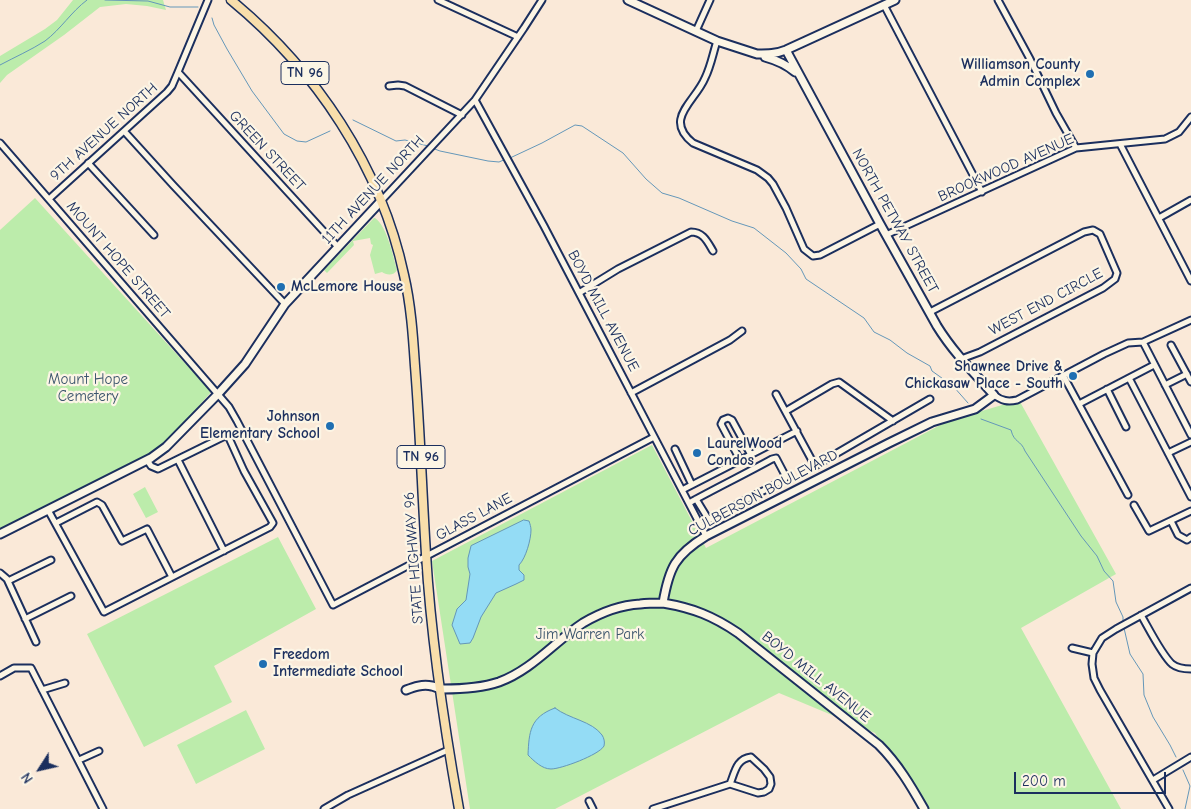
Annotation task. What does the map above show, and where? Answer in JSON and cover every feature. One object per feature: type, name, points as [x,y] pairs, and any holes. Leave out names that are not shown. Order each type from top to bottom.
[{"type":"main road","name":"STATE HIGHWAY 96","points":[[231,0],[270,34],[296,62],[344,128],[369,173],[381,201],[399,254],[405,277],[412,328],[431,617],[448,750],[459,809]]},
{"type":"street","name":"9TH AVENUE NORTH","points":[[49,199],[172,86],[208,0]]},
{"type":"street","points":[[438,0],[518,37]]},
{"type":"street","name":"11TH AVENUE NORTH","points":[[0,534],[147,460],[166,447],[245,364],[285,304],[475,100],[542,0]]},
{"type":"street","points":[[628,0],[717,41],[780,62],[800,76]]},
{"type":"street","points":[[696,31],[710,0]]},
{"type":"street","points":[[757,54],[770,54],[786,50],[895,0]]},
{"type":"street","points":[[998,0],[1076,148]]},
{"type":"street","points":[[884,5],[982,192]]},
{"type":"street","points":[[717,41],[705,78],[680,119],[681,130],[686,137],[694,143],[757,170],[768,178],[782,200],[804,249],[813,256],[820,255],[880,224]]},
{"type":"street","name":"NORTH PETWAY STREET","points":[[786,50],[886,235],[946,340],[994,395]]},
{"type":"street","name":"GREEN STREET","points":[[178,72],[338,247]]},
{"type":"street","points":[[389,86],[404,86],[462,115]]},
{"type":"street","name":"BOYD MILL AVENUE","points":[[475,100],[504,151],[706,536]]},
{"type":"street","name":"BROOKWOOD AVENUE","points":[[886,235],[1076,148],[1165,139],[1180,132],[1191,117]]},
{"type":"street","points":[[124,131],[285,304]]},
{"type":"street","name":"MOUNT HOPE STREET","points":[[0,143],[218,394]]},
{"type":"street","points":[[1120,144],[1191,281]]},
{"type":"street","points":[[88,163],[154,235]]},
{"type":"street","points":[[1158,218],[1191,200]]},
{"type":"street","name":"WEST END CIRCLE","points":[[930,312],[1084,232],[1093,230],[1100,234],[1117,273],[1115,279],[1076,302],[980,352],[962,359]]},
{"type":"street","points":[[579,293],[618,269],[691,232],[700,233],[713,251]]},
{"type":"street","points":[[994,395],[1006,402],[1017,400],[1104,354],[1128,343],[1143,342],[1191,320]]},
{"type":"street","points":[[631,393],[730,340],[742,331]]},
{"type":"street","points":[[1143,342],[1191,435]]},
{"type":"street","points":[[1171,345],[1191,382]]},
{"type":"street","points":[[1079,404],[1154,365]]},
{"type":"street","points":[[1165,385],[1187,374]]},
{"type":"street","points":[[1064,375],[1128,495]]},
{"type":"street","points":[[1129,378],[1191,497]]},
{"type":"street","points":[[786,411],[838,382],[893,421]]},
{"type":"street","points":[[1107,389],[1126,427]]},
{"type":"street","name":"GLASS LANE","points":[[218,394],[229,407],[237,421],[333,605],[654,437]]},
{"type":"street","points":[[776,394],[816,466],[930,399]]},
{"type":"street","name":"CULBERSON BOULEVARD","points":[[663,603],[666,583],[677,560],[686,550],[706,536],[932,422],[975,409],[994,395]]},
{"type":"street","points":[[740,460],[721,424],[728,418],[732,420],[751,455]]},
{"type":"street","points":[[682,490],[797,432]]},
{"type":"street","points":[[48,510],[104,612],[273,524],[244,471],[229,438],[224,436],[158,469],[151,466],[147,460]]},
{"type":"street","points":[[1168,453],[1191,442]]},
{"type":"street","points":[[675,449],[692,485]]},
{"type":"street","points":[[689,503],[696,499],[772,459],[776,458],[786,477],[784,480],[710,519],[696,499]]},
{"type":"street","points":[[178,460],[224,551]]},
{"type":"street","points":[[56,523],[97,502],[102,505],[122,541],[148,529],[172,577]]},
{"type":"street","points":[[1134,505],[1149,531],[1191,510]]},
{"type":"street","points":[[1170,522],[1178,535],[1187,540],[1191,537]]},
{"type":"street","points":[[8,581],[51,560]]},
{"type":"street","points":[[0,573],[8,581],[36,642]]},
{"type":"street","points":[[1168,809],[1094,678],[1093,653],[1102,638],[1116,628],[1191,588]]},
{"type":"street","points":[[25,619],[71,596]]},
{"type":"street","points":[[406,690],[424,685],[440,689],[465,689],[507,679],[536,661],[569,634],[596,617],[618,608],[663,603]]},
{"type":"street","name":"BOYD MILL AVENUE","points":[[663,603],[702,612],[738,633],[884,750],[905,776],[924,809]]},
{"type":"street","points":[[1141,615],[1165,656],[1172,664],[1181,668],[1191,669]]},
{"type":"street","points":[[1072,648],[1093,653]]},
{"type":"street","points":[[0,676],[14,668],[31,668],[103,809]]},
{"type":"street","points":[[42,690],[66,683]]},
{"type":"street","points":[[324,809],[332,807],[348,795],[448,750]]},
{"type":"street","points":[[79,760],[99,751]]},
{"type":"street","points":[[654,809],[730,784],[758,793],[769,789],[771,784],[770,777],[751,757],[744,758],[739,762],[730,784]]},
{"type":"street","points":[[1153,780],[1191,757]]},
{"type":"street","points":[[589,801],[593,809]]},
{"type":"green space","points":[[73,0],[163,0],[166,10],[126,4],[100,7],[7,75],[0,83],[0,56],[57,20]]},
{"type":"green space","name":"Mount Hope Cemetery","points":[[35,198],[211,392],[157,454],[0,529],[0,230]]},
{"type":"green space","points":[[374,218],[379,222],[386,234],[396,272],[375,274],[370,255],[373,245],[370,238],[353,241],[354,245],[327,273],[324,270]]},
{"type":"green space","name":"Jim Warren Park","points":[[1019,400],[1116,574],[1021,628],[1121,809],[922,809],[875,733],[779,693],[555,809],[470,809],[432,561],[652,445],[706,548],[948,421]]},
{"type":"green space","points":[[145,487],[158,512],[146,518],[133,494]]},
{"type":"green space","points":[[278,537],[316,609],[214,666],[232,702],[144,747],[87,634]]},
{"type":"green space","points":[[246,710],[265,749],[196,784],[177,745]]},
{"type":"water","points":[[524,520],[529,521],[531,530],[528,548],[519,565],[519,570],[524,575],[524,580],[496,593],[481,617],[470,643],[460,644],[452,625],[457,609],[466,600],[470,574],[468,558],[471,546]]},
{"type":"water","points":[[555,708],[598,730],[604,742],[601,750],[571,764],[551,769],[544,768],[528,755],[532,726],[540,716]]},
{"type":"waterway","points":[[0,65],[45,41],[87,0]]},
{"type":"waterway","points":[[105,0],[148,1],[170,7],[198,7]]},
{"type":"waterway","points":[[212,18],[227,49],[252,91],[284,134],[297,141],[306,142],[330,131]]},
{"type":"waterway","points":[[353,120],[396,141],[405,140],[428,146]]},
{"type":"waterway","points":[[510,158],[575,125],[582,126],[623,153],[646,179],[662,193],[754,228],[786,253],[801,269],[806,279],[864,318],[874,332],[930,366],[932,371],[953,386],[968,403]]},
{"type":"waterway","points":[[432,148],[488,161],[499,162],[506,159]]},
{"type":"waterway","points":[[981,419],[1011,430],[1014,437],[1022,445],[1081,536],[1097,556],[1104,571],[1113,581],[1116,602],[1123,617],[1123,622]]},
{"type":"waterway","points":[[1124,628],[1130,654],[1143,674],[1144,695],[1153,717],[1176,757]]},
{"type":"waterway","points":[[1183,770],[1190,786],[1185,809]]},
{"type":"place","name":"Williamson County Admin Complex","points":[[1090,74]]},
{"type":"place","name":"McLemore House","points":[[281,287]]},
{"type":"place","name":"Shawnee Drive & Chickasaw Place - South","points":[[1073,376]]},
{"type":"place","name":"Johnson Elementary School","points":[[330,426]]},
{"type":"place","name":"LaurelWood Condos","points":[[697,453]]},
{"type":"place","name":"Freedom Intermediate School","points":[[263,664]]}]
